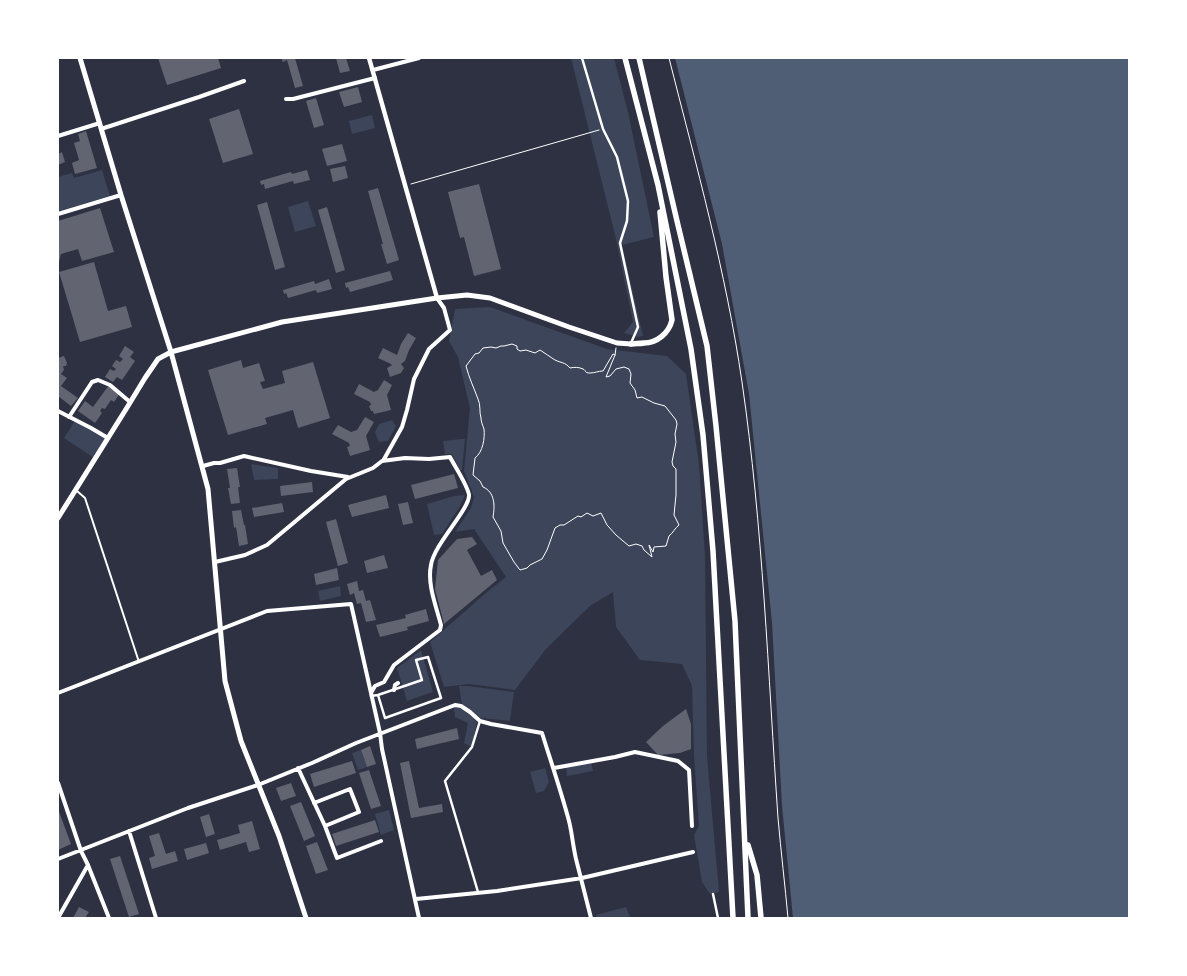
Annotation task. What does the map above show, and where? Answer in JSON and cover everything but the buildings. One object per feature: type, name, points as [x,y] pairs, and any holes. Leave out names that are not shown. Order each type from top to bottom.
[{"type":"highway","points":[[625,58],[658,185],[691,349],[703,435],[713,551],[733,918]]},
{"type":"highway","points":[[639,58],[707,346],[735,620],[748,918]]},
{"type":"highway","points":[[631,344],[644,344],[660,338],[666,333],[672,320],[666,277],[658,185]]},
{"type":"highway","points":[[745,835],[757,875],[761,918]]},
{"type":"main road","points":[[80,58],[121,196],[171,352],[203,466],[208,489],[225,682],[241,740],[279,836],[306,918]]},
{"type":"main road","points":[[58,518],[158,359],[171,352],[282,322],[467,295],[490,298],[617,343],[631,344]]},
{"type":"street","points":[[215,562],[245,556],[267,546],[346,478],[373,468],[382,461],[402,426],[414,379],[429,349],[450,330],[444,308],[438,298],[369,58]]},
{"type":"street","points":[[372,70],[419,58]]},
{"type":"street","points":[[582,58],[603,129],[617,157],[628,201],[628,221],[620,244],[638,328],[631,344]]},
{"type":"street","points":[[286,99],[293,99],[375,78]]},
{"type":"street","points":[[58,136],[100,126],[199,97],[244,81]]},
{"type":"street","points":[[58,214],[121,196]]},
{"type":"street","points":[[69,417],[92,382],[98,380],[110,385],[130,402]]},
{"type":"street","points":[[58,411],[108,438]]},
{"type":"street","points":[[203,466],[244,456],[311,471],[351,477]]},
{"type":"street","points":[[371,694],[375,686],[384,682],[394,665],[440,630],[441,625],[430,579],[431,564],[437,547],[466,505],[469,496],[450,457],[429,459],[405,458],[382,461]]},
{"type":"street","points":[[58,693],[267,610],[350,604],[419,918]]},
{"type":"street","points":[[371,694],[378,695],[422,680],[416,660],[428,656],[442,698],[385,718],[378,695]]},
{"type":"street","points":[[394,690],[395,685],[398,683]]},
{"type":"street","points":[[58,859],[188,808],[258,785],[356,743],[455,705],[461,706],[480,721],[542,733],[569,823],[591,918]]},
{"type":"street","points":[[478,892],[445,781],[472,746],[480,721]]},
{"type":"street","points":[[554,768],[635,752],[678,761],[689,770],[692,826]]},
{"type":"street","points":[[298,768],[337,858],[381,841]]},
{"type":"street","points":[[58,783],[81,850],[109,918]]},
{"type":"street","points":[[314,803],[350,789],[359,812],[324,826]]},
{"type":"street","points":[[129,831],[156,918]]},
{"type":"street","points":[[416,899],[582,878],[693,852]]},
{"type":"street","points":[[58,918],[60,911],[88,865]]},
{"type":"street","points":[[713,894],[718,918]]},
{"type":"lane","points":[[76,489],[85,498],[138,662]]},
{"type":"path","points":[[669,58],[723,275],[742,381],[762,568],[778,820],[788,918]]},
{"type":"path","points":[[406,186],[603,129]]},
{"type":"path","points":[[615,355],[613,354],[603,371],[590,373],[576,367],[570,368],[566,363],[554,359],[540,350],[535,353],[526,350],[520,351],[512,344],[496,348],[492,346],[483,348],[475,354],[466,366],[479,400],[480,417],[484,432],[483,448],[475,458],[472,475],[480,481],[493,498],[495,508],[493,517],[502,531],[503,543],[520,570],[542,559],[555,528],[587,513],[593,516],[601,513],[607,525],[629,546],[636,544],[642,546],[652,557],[649,544],[653,552],[654,546],[666,546],[669,536],[679,525],[674,516],[676,469],[672,462],[676,442],[676,420],[665,406],[654,404],[642,397],[638,398],[630,383],[631,374],[629,369],[624,367],[616,369],[610,376],[606,377],[615,355],[617,343]]},
{"type":"shaded area","points":[[571,58],[614,58],[628,112],[654,237],[622,245],[643,336],[638,337],[624,333],[633,322],[617,243]]},
{"type":"shaded area","points":[[675,58],[1129,58],[1129,918],[793,918],[782,806],[772,623],[749,394],[722,244]]},
{"type":"shaded area","points":[[372,115],[375,128],[352,134],[349,121]]},
{"type":"shaded area","points":[[102,170],[110,196],[59,211],[58,177],[72,173],[74,178]]},
{"type":"shaded area","points":[[308,201],[316,226],[295,232],[288,207]]},
{"type":"shaded area","points":[[490,307],[607,349],[667,356],[686,374],[699,464],[705,556],[707,756],[719,892],[710,894],[702,882],[694,835],[699,826],[692,686],[682,664],[640,660],[616,627],[613,592],[590,606],[546,649],[515,690],[469,684],[444,687],[430,642],[506,577],[474,529],[455,532],[471,508],[474,497],[464,471],[470,408],[458,357],[449,341],[455,309]]},
{"type":"shaded area","points":[[392,420],[396,426],[388,441],[379,442],[375,432],[379,424]]},
{"type":"shaded area","points":[[75,421],[107,438],[94,458],[64,438]]},
{"type":"shaded area","points":[[465,439],[462,470],[460,470],[452,454],[445,454],[443,441]]},
{"type":"shaded area","points":[[251,464],[278,468],[278,479],[254,480]]},
{"type":"shaded area","points":[[465,495],[442,534],[434,535],[427,504],[454,496]]},
{"type":"shaded area","points":[[340,586],[341,596],[320,601],[318,591]]},
{"type":"shaded area","points":[[421,650],[433,692],[407,701],[397,668]]},
{"type":"shaded area","points":[[459,686],[514,692],[510,721],[481,718],[462,704]]},
{"type":"shaded area","points":[[454,707],[467,712],[477,722],[472,747],[464,743],[468,723],[455,717]]},
{"type":"shaded area","points":[[361,750],[367,767],[358,770],[352,753]]},
{"type":"shaded area","points":[[591,762],[593,771],[567,776],[566,767]]},
{"type":"shaded area","points":[[545,768],[549,782],[544,791],[536,793],[530,772]]},
{"type":"shaded area","points":[[389,810],[394,830],[381,835],[375,814]]},
{"type":"shaded area","points":[[626,907],[630,917],[597,918],[596,915]]}]
